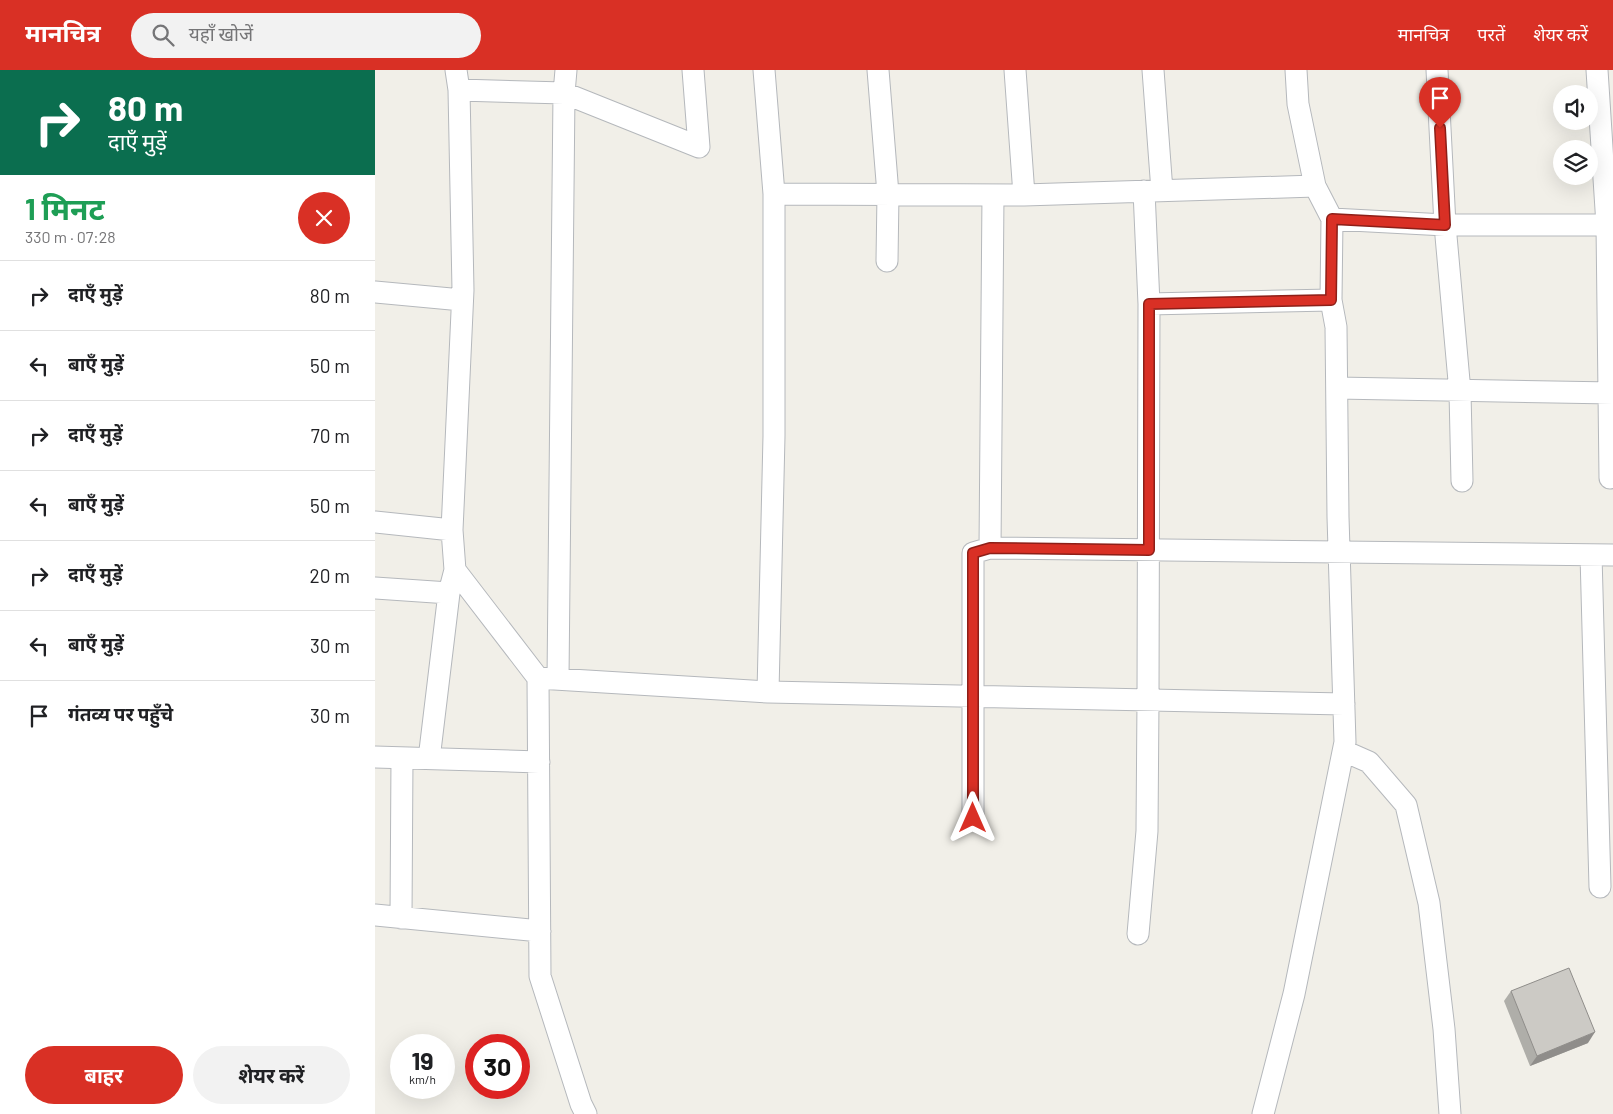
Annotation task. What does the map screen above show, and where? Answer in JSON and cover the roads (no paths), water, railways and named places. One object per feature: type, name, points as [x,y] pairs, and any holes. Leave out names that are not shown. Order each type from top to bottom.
[{"type":"street","points":[[566,70],[548,678],[539,762],[540,976],[581,1104],[587,1114]]},
{"type":"street","points":[[429,758],[449,593],[455,570],[452,530],[462,300],[458,80],[564,93],[699,147],[693,70]]},
{"type":"street","points":[[764,70],[774,194],[774,436],[768,692]]},
{"type":"street","points":[[877,70],[888,194],[887,262]]},
{"type":"street","points":[[1015,70],[1023,195]]},
{"type":"street","points":[[1138,934],[1147,832],[1149,304],[1153,191],[1153,70]]},
{"type":"street","points":[[1263,1114],[1294,994],[1344,751],[1336,327],[1331,300],[1332,219],[1315,186],[1298,104],[1296,70]]},
{"type":"street","points":[[1437,70],[1445,225],[1460,392],[1462,481]]},
{"type":"street","points":[[1597,70],[1610,225],[1610,478]]},
{"type":"street","points":[[774,194],[1023,195],[1315,186]]},
{"type":"street","points":[[990,548],[993,195]]},
{"type":"street","points":[[1332,219],[1445,225],[1610,225]]},
{"type":"street","points":[[375,292],[462,300]]},
{"type":"street","points":[[1149,304],[1331,300]]},
{"type":"street","points":[[1337,388],[1460,392],[1611,392]]},
{"type":"street","points":[[375,522],[452,530]]},
{"type":"street","points":[[973,818],[973,553],[990,548],[1613,555]]},
{"type":"street","points":[[1591,555],[1600,888]]},
{"type":"street","points":[[455,570],[548,678],[768,692],[1344,704]]},
{"type":"street","points":[[375,588],[449,593]]},
{"type":"street","points":[[1344,751],[1369,762],[1406,805],[1429,902],[1444,1029],[1449,1114]]},
{"type":"street","points":[[375,757],[539,762]]},
{"type":"street","points":[[401,918],[402,758]]},
{"type":"street","points":[[375,916],[540,931]]}]
